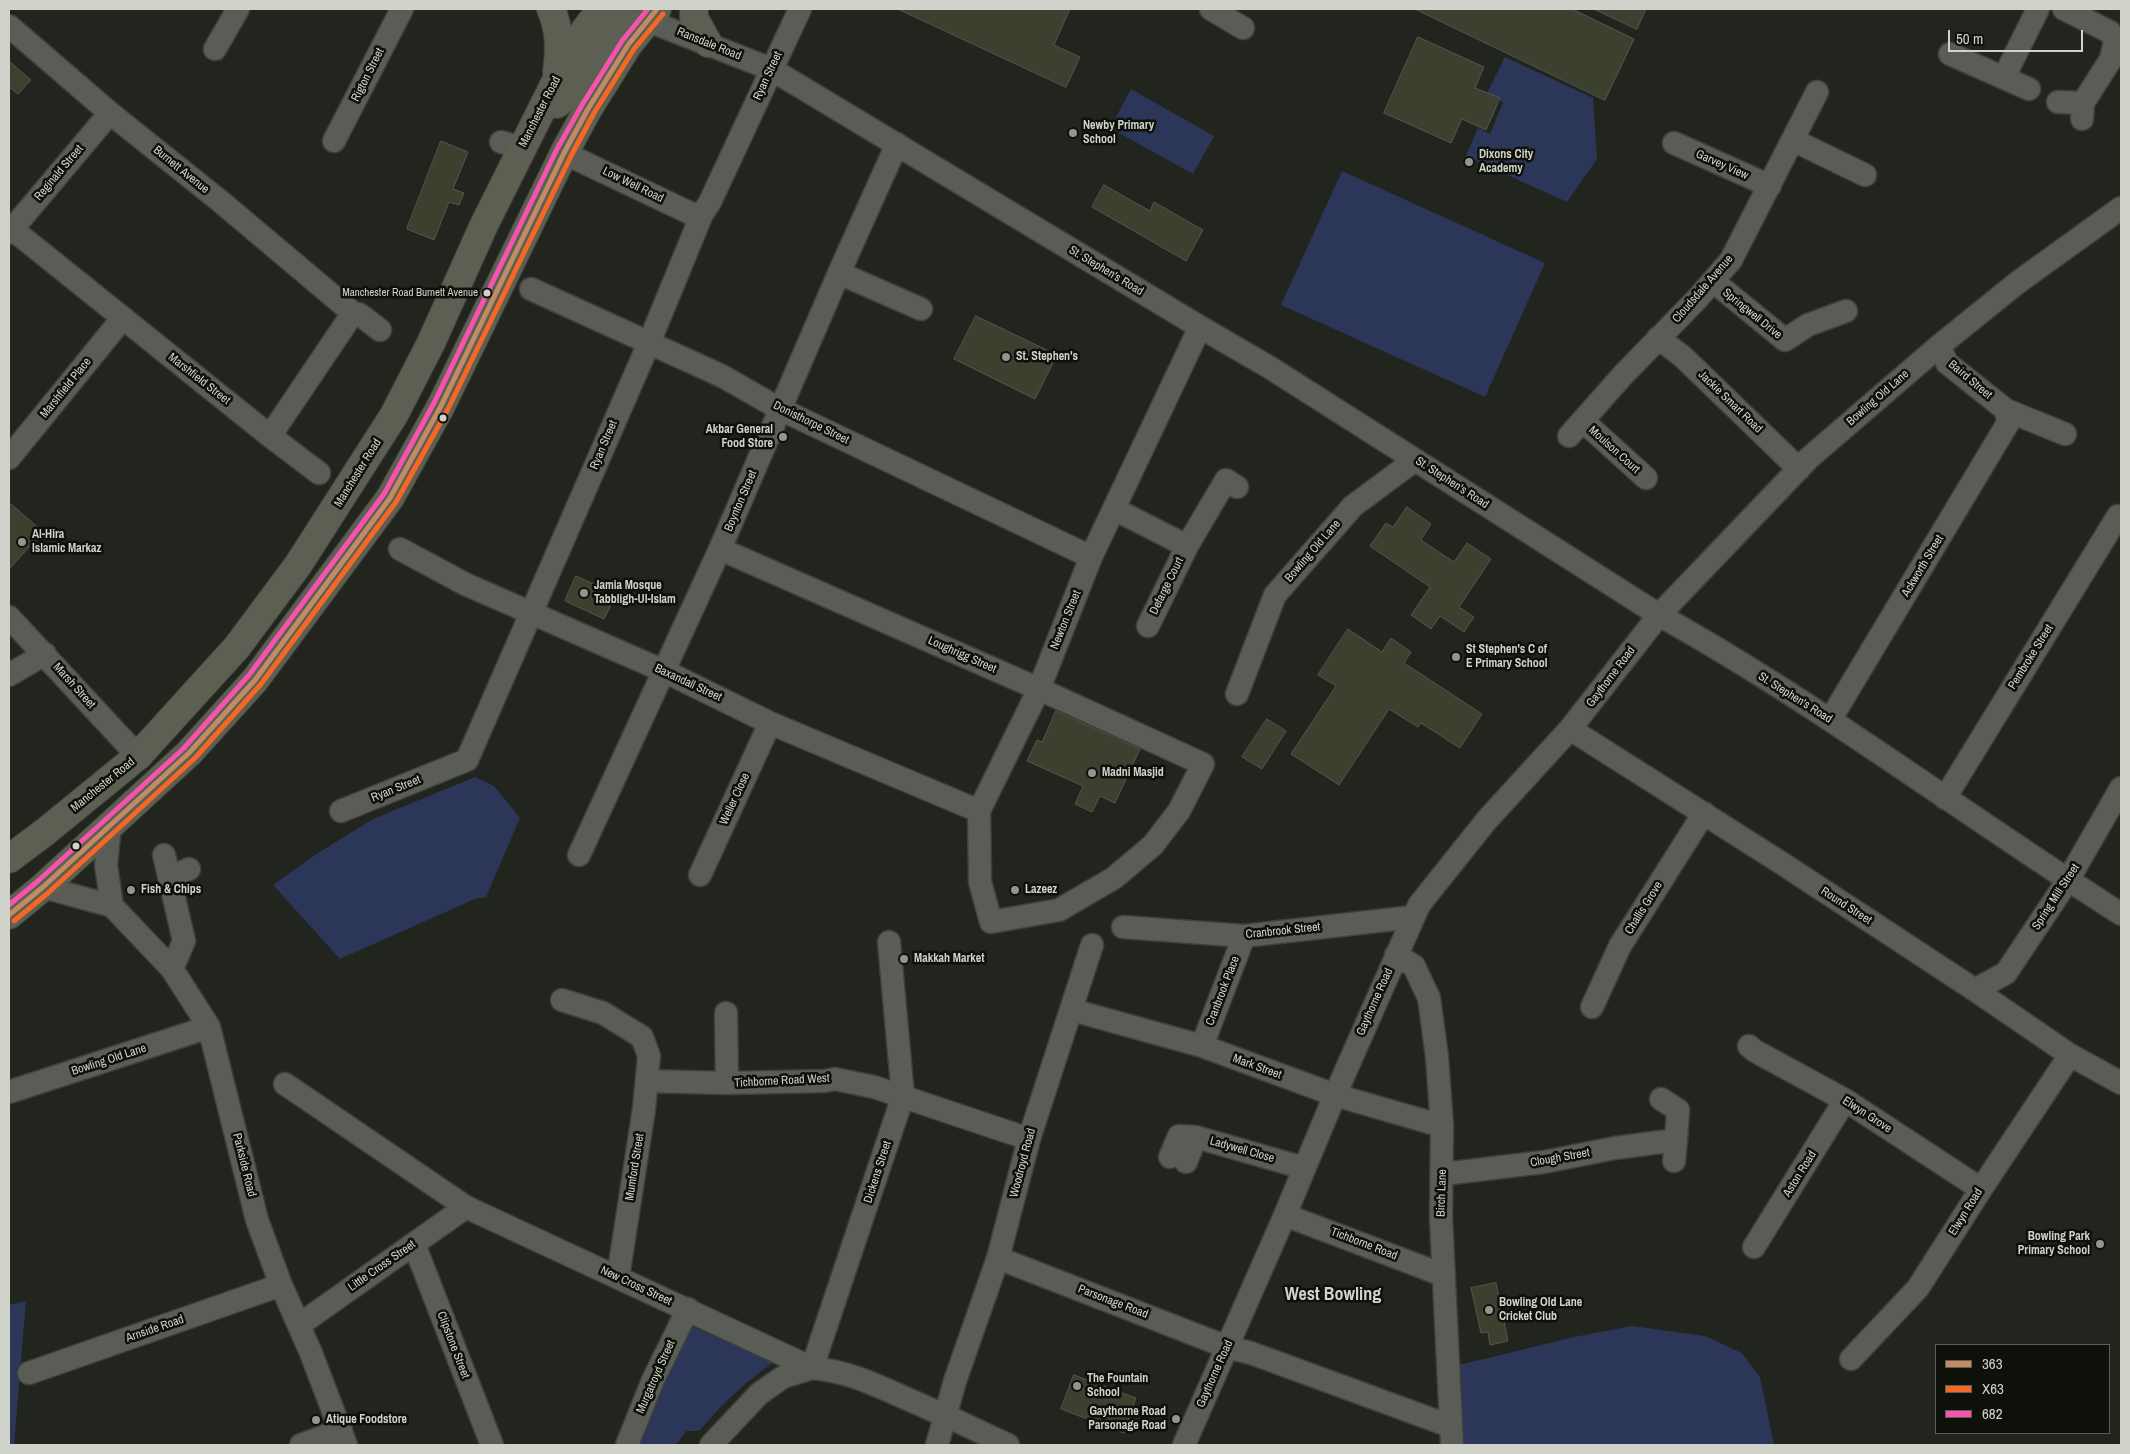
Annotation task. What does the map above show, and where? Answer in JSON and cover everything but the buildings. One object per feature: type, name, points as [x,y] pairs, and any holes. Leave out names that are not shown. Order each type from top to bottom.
[{"type":"main road","points":[[551,9],[558,26],[560,40],[556,80]]},
{"type":"main road","name":"Manchester Road","points":[[9,859],[138,756],[238,647],[298,566],[394,415],[421,363],[511,145],[535,122],[556,80],[585,30],[601,9]]},
{"type":"main road","points":[[694,9],[694,18],[708,43]]},
{"type":"main road","points":[[535,122],[568,95],[602,43],[618,26],[653,14]]},
{"type":"main road","points":[[9,915],[43,887],[189,753],[255,680],[390,498],[441,406],[509,270],[564,153],[614,66],[653,14]]},
{"type":"street","points":[[215,49],[238,9]]},
{"type":"street","name":"Rigton Street","points":[[334,141],[402,9]]},
{"type":"street","name":"Ransdale Road","points":[[618,9],[653,14],[708,43],[771,69]]},
{"type":"street","name":"Ryan Street","points":[[341,811],[467,760],[649,343],[702,214],[710,202],[800,9]]},
{"type":"street","points":[[1211,9],[1243,28]]},
{"type":"street","points":[[2004,77],[2038,9]]},
{"type":"street","points":[[2058,102],[2083,111],[2112,59],[2115,41],[2110,32],[2064,9]]},
{"type":"street","name":"Burnett Avenue","points":[[9,26],[110,113],[220,201],[353,313],[359,314],[380,330]]},
{"type":"street","points":[[1950,54],[2029,89]]},
{"type":"street","name":"St. Stephen's Road","points":[[771,69],[1269,367],[1659,615],[1695,635],[1830,720],[2121,914]]},
{"type":"street","name":"Cloudsdale Avenue","points":[[1576,429],[1622,375],[1713,282],[1731,260],[1817,92]]},
{"type":"street","name":"Reginald Street","points":[[10,231],[110,113]]},
{"type":"street","points":[[1793,140],[1865,175]]},
{"type":"street","name":"Garvey View","points":[[1674,143],[1770,186]]},
{"type":"street","name":"Boynton Street","points":[[579,855],[720,549],[897,144]]},
{"type":"street","name":"Low Well Road","points":[[564,153],[692,214],[702,214]]},
{"type":"street","name":"Bowling Old Lane","points":[[1659,615],[1809,458],[1939,346],[2017,283],[2121,208]]},
{"type":"street","name":"Marshfield Street","points":[[10,231],[319,473]]},
{"type":"street","points":[[839,273],[921,309]]},
{"type":"street","name":"Springwell Drive","points":[[1713,282],[1785,340],[1808,325],[1846,311]]},
{"type":"street","name":"Donisthorpe Street","points":[[531,289],[735,384],[780,409],[1091,557]]},
{"type":"street","points":[[270,436],[353,313]]},
{"type":"street","name":"Marshfield Place","points":[[9,458],[122,318]]},
{"type":"street","name":"Newton Street","points":[[991,922],[980,882],[979,811],[1039,688],[1091,557],[1200,327]]},
{"type":"street","name":"Jackie Smart Road","points":[[1658,338],[1682,356],[1799,469]]},
{"type":"street","name":"Baird Street","points":[[1939,346],[1947,363],[2006,410],[2065,434]]},
{"type":"street","name":"Ackworth Street","points":[[1830,720],[2008,423],[2006,410]]},
{"type":"street","name":"Moulson Court","points":[[1576,429],[1646,478]]},
{"type":"street","name":"Bowling Old Lane","points":[[1237,694],[1256,674],[1276,595],[1353,506],[1415,460]]},
{"type":"street","name":"Defarge Court","points":[[1148,626],[1187,546],[1226,480],[1237,486]]},
{"type":"street","name":"Defarge Court","points":[[1114,509],[1187,546]]},
{"type":"street","name":"Pembroke Street","points":[[1945,798],[2118,516]]},
{"type":"street","name":"Baxandall Street","points":[[400,549],[465,584],[664,671],[770,723],[979,811]]},
{"type":"street","name":"Loughrigg Street","points":[[720,549],[1039,688],[1203,764],[1174,818],[1153,845],[1114,878],[1059,910],[991,922]]},
{"type":"street","name":"Gaythorne Road","points":[[1184,1445],[1419,905],[1486,821],[1570,729],[1659,615]]},
{"type":"street","name":"Marsh Street","points":[[9,617],[138,756]]},
{"type":"street","points":[[9,675],[45,654]]},
{"type":"street","name":"Weller Close","points":[[700,875],[770,723]]},
{"type":"street","name":"Round Street","points":[[1570,729],[1704,813],[1975,990],[2070,1055],[2121,1083]]},
{"type":"street","name":"Spring Mill Street","points":[[1975,990],[2006,973],[2068,880],[2121,788]]},
{"type":"street","name":"Challis Grove","points":[[1592,1007],[1620,946],[1704,813]]},
{"type":"street","points":[[43,887],[112,906],[106,865],[110,825]]},
{"type":"street","points":[[164,855],[184,941],[172,968]]},
{"type":"street","points":[[169,878],[189,869]]},
{"type":"street","name":"Parkside Road","points":[[112,906],[172,968],[209,1027],[257,1220],[281,1285],[344,1438]]},
{"type":"street","name":"Cranbrook Street","points":[[1123,927],[1244,936],[1413,917]]},
{"type":"street","name":"Cranbrook Place","points":[[1202,1046],[1244,936]]},
{"type":"street","name":"Dickens Street","points":[[812,1368],[828,1325],[903,1096],[882,971],[889,942]]},
{"type":"street","name":"Woodroyd Road","points":[[944,1415],[998,1258],[1029,1139],[1092,945]]},
{"type":"street","name":"Birch Lane","points":[[1396,955],[1414,966],[1429,998],[1437,1056],[1443,1174],[1440,1218],[1451,1436]]},
{"type":"street","name":"Mumford Street","points":[[562,1000],[603,1014],[642,1037],[649,1056],[644,1109],[618,1277]]},
{"type":"street","name":"Mark Street","points":[[1072,1010],[1202,1046],[1335,1095],[1442,1126]]},
{"type":"street","points":[[726,1012],[727,1084]]},
{"type":"street","name":"Bowling Old Lane","points":[[9,1092],[209,1027]]},
{"type":"street","name":"Elwyn Grove","points":[[1749,1046],[1845,1100],[1981,1189]]},
{"type":"street","name":"Elwyn Road","points":[[1851,1359],[1918,1288],[2070,1055]]},
{"type":"street","name":"Tichborne Road West","points":[[647,1081],[727,1084],[825,1081],[835,1079],[874,1087],[1029,1139]]},
{"type":"street","name":"New Cross Street","points":[[285,1084],[466,1207],[812,1368],[836,1370],[858,1378],[1008,1445]]},
{"type":"street","name":"Clough Street","points":[[1443,1174],[1544,1162],[1616,1148],[1675,1150],[1678,1110],[1661,1099]]},
{"type":"street","name":"Aston Road","points":[[1754,1248],[1845,1100]]},
{"type":"street","name":"Ladywell Close","points":[[1178,1160],[1188,1136],[1304,1168]]},
{"type":"street","name":"Little Cross Street","points":[[299,1326],[466,1207]]},
{"type":"street","name":"Tichborne Road","points":[[1285,1214],[1443,1276]]},
{"type":"street","name":"Clipstone Street","points":[[414,1244],[492,1445]]},
{"type":"street","name":"Parsonage Road","points":[[998,1258],[1227,1347],[1252,1353],[1451,1436]]},
{"type":"street","name":"Arnside Road","points":[[29,1373],[281,1285]]},
{"type":"street","name":"Murgatroyd Street","points":[[626,1445],[654,1380],[688,1310]]},
{"type":"street","points":[[711,1445],[759,1394],[783,1377],[812,1368]]},
{"type":"street","points":[[937,1445],[944,1415]]},
{"type":"street","points":[[301,1445],[344,1438]]},
{"type":"shaded area","points":[[1505,57],[1593,98],[1597,159],[1567,202],[1466,156],[1478,128],[1490,134],[1503,102],[1487,93]]},
{"type":"shaded area","points":[[1131,89],[1214,136],[1193,174],[1110,128]]},
{"type":"shaded area","points":[[1342,171],[1545,263],[1485,397],[1281,305]]},
{"type":"shaded area","points":[[475,777],[494,786],[520,818],[486,897],[475,899],[340,959],[273,885],[315,855],[373,819]]},
{"type":"shaded area","points":[[26,1301],[14,1445],[9,1445],[9,1305]]},
{"type":"shaded area","points":[[687,1324],[774,1362],[734,1394],[699,1431],[686,1431],[676,1445],[637,1445]]},
{"type":"shaded area","points":[[1632,1326],[1705,1336],[1742,1353],[1760,1377],[1774,1445],[1463,1445],[1455,1366],[1574,1337]]},
{"type":"transit line","name":"682","points":[[9,905],[38,881],[184,748],[249,675],[384,494],[434,403],[557,149],[622,41],[648,9]]},
{"type":"transit line","name":"363","points":[[9,915],[43,887],[189,753],[255,680],[390,498],[441,406],[564,153],[588,109],[628,45],[657,9]]},
{"type":"transit line","name":"X63","points":[[14,921],[48,893],[195,758],[261,684],[396,502],[448,409],[571,156],[594,113],[634,49],[663,14]]},
{"type":"place","name":"Newby Primary School","points":[[1073,133]]},
{"type":"place","name":"Dixons City Academy","points":[[1469,162]]},
{"type":"place","name":"Manchester Road Burnett Avenue","points":[[487,293]]},
{"type":"place","name":"St. Stephen's","points":[[1006,357]]},
{"type":"place","name":"Akbar General Food Store","points":[[783,437]]},
{"type":"place","name":"Al-Hira Islamic Markaz","points":[[22,542]]},
{"type":"place","name":"Jamia Mosque Tabbligh-Ul-Islam","points":[[584,593]]},
{"type":"place","name":"St Stephen's C of E Primary School","points":[[1456,657]]},
{"type":"place","name":"Madni Masjid","points":[[1092,773]]},
{"type":"place","name":"Fish & Chips","points":[[131,890]]},
{"type":"place","name":"Lazeez","points":[[1015,890]]},
{"type":"place","name":"Makkah Market","points":[[904,959]]},
{"type":"place","name":"Bowling Park Primary School","points":[[2100,1244]]},
{"type":"place","name":"Bowling Old Lane Cricket Club","points":[[1489,1310]]},
{"type":"place","name":"The Fountain School","points":[[1077,1386]]},
{"type":"place","name":"Gaythorne Road Parsonage Road","points":[[1176,1419]]},
{"type":"place","name":"Atique Foodstore","points":[[316,1420]]},
{"type":"district","name":"West Bowling","points":[[1333,1295]]}]
